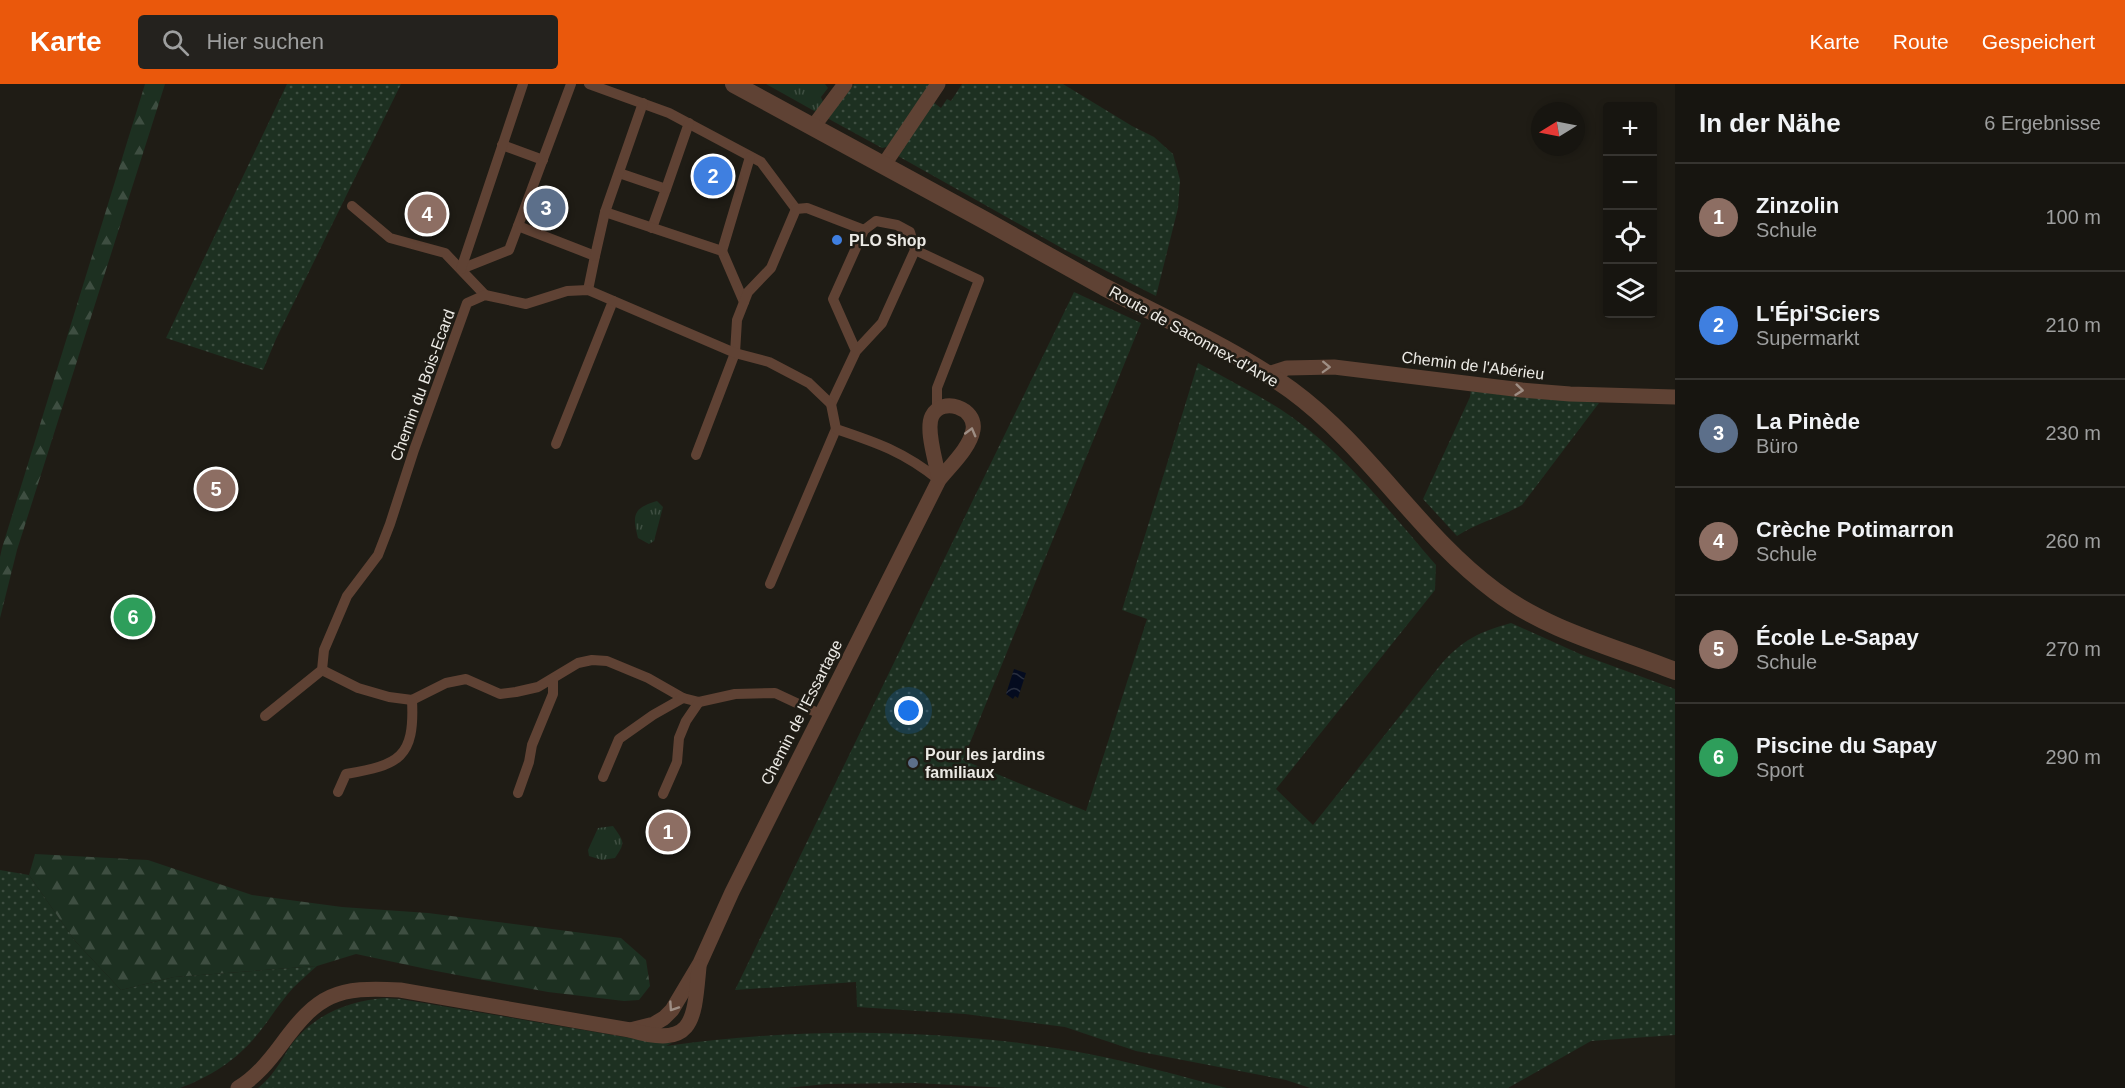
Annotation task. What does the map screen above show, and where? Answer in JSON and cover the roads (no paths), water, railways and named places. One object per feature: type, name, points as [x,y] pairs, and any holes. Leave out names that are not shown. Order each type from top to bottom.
[{"type":"street","points":[[460,269],[523,84]]},
{"type":"street","points":[[460,269],[509,250],[571,84]]},
{"type":"street","points":[[589,84],[669,113],[761,162],[796,209]]},
{"type":"street","name":"Route de Saconnex-d'Arve","points":[[734,84],[1268,374],[1310,405],[1348,441],[1437,538],[1498,593],[1560,628],[1675,671]]},
{"type":"street","points":[[813,127],[846,84]]},
{"type":"street","points":[[883,166],[938,84]]},
{"type":"street","points":[[588,290],[605,212],[643,103]]},
{"type":"street","points":[[652,228],[689,123]]},
{"type":"street","points":[[502,145],[543,160]]},
{"type":"street","points":[[744,302],[722,251],[750,157]]},
{"type":"street","points":[[619,173],[666,189]]},
{"type":"street","points":[[352,206],[390,238],[445,253],[485,295],[526,304],[567,291],[588,290],[735,353],[769,362],[809,382],[831,404],[836,429],[770,584]]},
{"type":"street","points":[[796,209],[807,208],[864,230]]},
{"type":"street","points":[[696,454],[735,353],[737,320],[748,292],[771,268],[796,209]]},
{"type":"street","points":[[605,212],[722,251]]},
{"type":"street","points":[[831,404],[856,351],[882,323],[915,250],[910,232],[897,225],[876,220],[864,230],[833,299],[856,351]]},
{"type":"street","points":[[518,226],[595,256]]},
{"type":"street","points":[[915,250],[979,280],[937,388],[937,410],[932,416],[929,429],[939,480]]},
{"type":"street","name":"Chemin du Bois-Ecard","points":[[322,670],[324,650],[347,596],[378,555],[382,545],[467,303],[485,295]]},
{"type":"street","points":[[556,444],[613,301]]},
{"type":"street","name":"Chemin de l'Abérieu","points":[[1268,374],[1287,368],[1334,367],[1522,390],[1570,394],[1675,397]]},
{"type":"street","name":"Chemin de l'Essartage","points":[[630,1030],[654,1024],[664,1018],[672,1010],[700,963],[732,892],[820,714],[939,480],[967,445],[973,433],[974,422],[968,412],[946,406],[937,410]]},
{"type":"street","points":[[836,429],[897,452],[921,465],[939,480]]},
{"type":"street","points":[[265,716],[322,670],[358,688],[389,697],[412,700],[446,683],[466,680],[500,694],[538,687],[578,663],[592,660],[607,661],[648,678],[683,698],[699,702],[735,694],[775,693],[820,714]]},
{"type":"street","points":[[518,793],[529,762],[532,745],[553,694],[553,680]]},
{"type":"street","points":[[603,777],[619,739],[653,715],[683,698]]},
{"type":"street","points":[[338,792],[346,774],[380,768],[396,760],[408,745],[413,719],[412,700]]},
{"type":"street","points":[[663,794],[677,762],[679,738],[686,721],[699,702]]},
{"type":"street","name":"Chemin de l'Essartage","points":[[238,1088],[266,1064],[308,1011],[339,993],[353,990],[400,990],[664,1037],[683,1030],[690,1022],[694,1012],[700,963]]},
{"type":"water","points":[[1014,669],[1026,673],[1018,698],[1015,696],[1013,699],[1006,694]]},
{"type":"place","name":"L'Épi'Sciers","points":[[713,176]]},
{"type":"place","name":"La Pinède","points":[[546,208]]},
{"type":"place","name":"Crèche Potimarron","points":[[427,214]]},
{"type":"place","name":"PLO Shop","points":[[837,240]]},
{"type":"place","name":"École Le-Sapay","points":[[216,489]]},
{"type":"place","name":"Piscine du Sapay","points":[[133,617]]},
{"type":"place","name":"Pour les jardins familiaux","points":[[913,763]]},
{"type":"place","name":"Zinzolin","points":[[668,832]]}]
